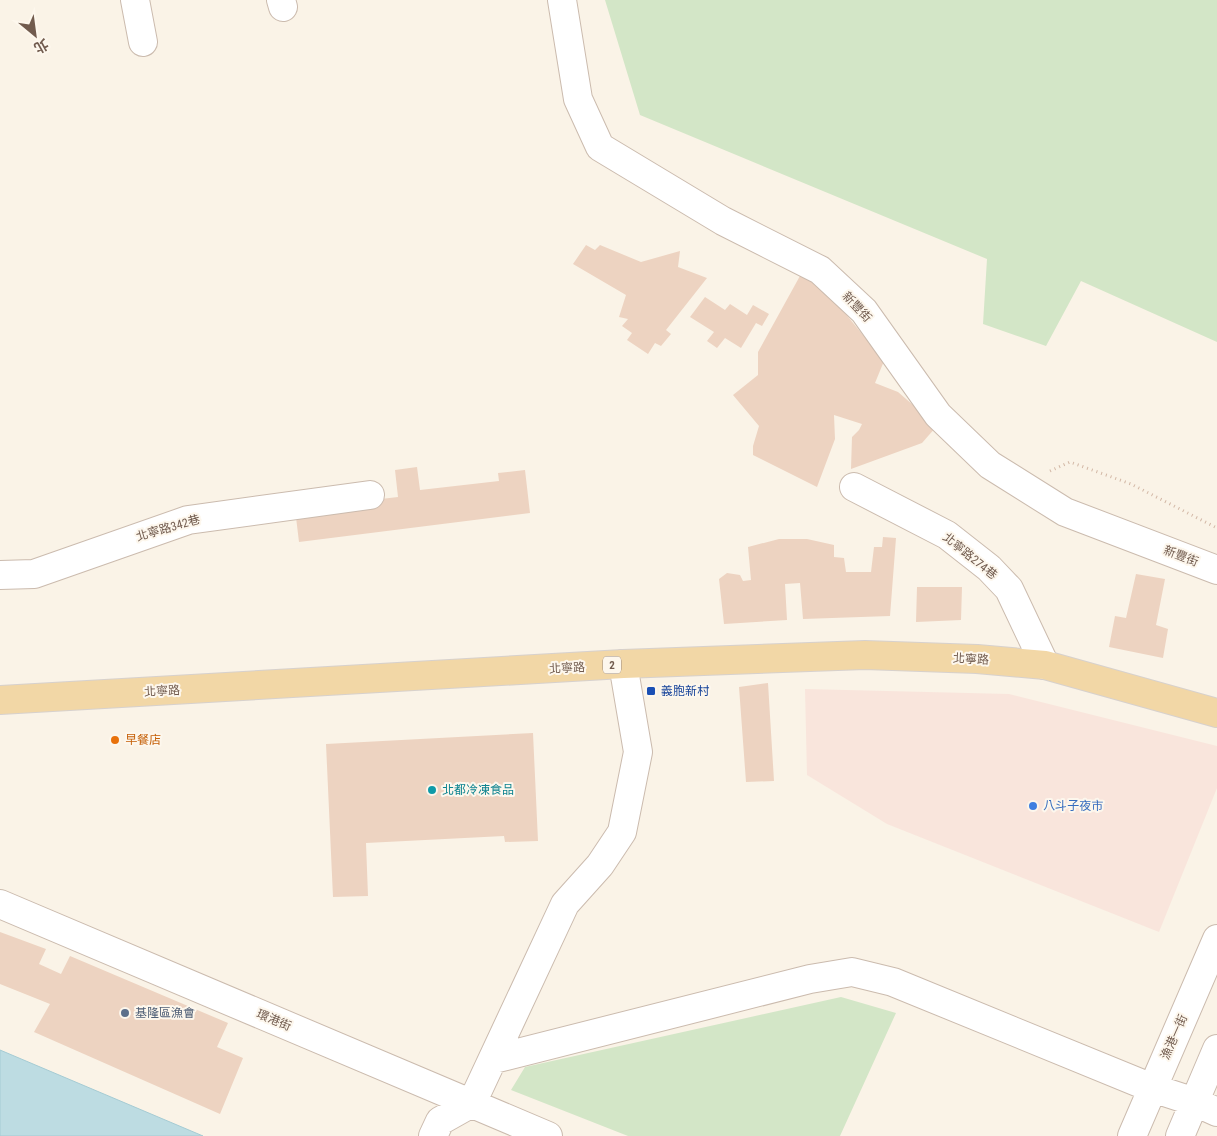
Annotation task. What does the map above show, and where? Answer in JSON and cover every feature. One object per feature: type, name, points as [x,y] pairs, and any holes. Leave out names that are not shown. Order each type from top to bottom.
[{"type":"main road","name":"北寧路","points":[[0,700],[623,664],[865,656],[977,659],[1044,664],[1217,712]]},
{"type":"street","points":[[135,0],[143,42]]},
{"type":"street","name":"新豐街","points":[[562,0],[578,100],[600,147],[723,221],[820,270],[864,312],[938,415],[990,465],[1065,512],[1217,570]]},
{"type":"street","name":"北寧路274巷","points":[[854,487],[947,536],[989,568],[1009,590],[1044,664]]},
{"type":"street","name":"北寧路342巷","points":[[0,576],[34,574],[120,542],[188,520],[370,495]]},
{"type":"street","points":[[433,1136],[440,1121],[472,1103],[564,904],[600,865],[622,832],[638,752],[623,664]]},
{"type":"street","name":"環港街","points":[[0,904],[548,1136]]},
{"type":"street","name":"漁港一街","points":[[1132,1136],[1217,939]]},
{"type":"street","points":[[494,1058],[810,979],[852,972],[893,982],[1152,1088],[1206,1107]]},
{"type":"street","points":[[1180,1136],[1206,1107],[1217,1049]]},
{"type":"path","points":[[1022,485],[1070,462],[1131,484],[1217,528]]},
{"type":"shaded area","name":"八斗子夜市","points":[[805,689],[1009,694],[1217,746],[1217,788],[1159,932],[887,824],[807,775]]},
{"type":"green space","points":[[605,0],[1217,0],[1217,342],[1081,281],[1046,346],[983,324],[987,259],[640,115]]},
{"type":"green space","points":[[841,997],[896,1013],[840,1136],[628,1136],[511,1090],[525,1067]]},
{"type":"water","points":[[0,1050],[203,1136],[0,1136]]},
{"type":"building","points":[[586,245],[595,250],[600,245],[641,262],[680,251],[678,267],[707,278],[666,330],[671,334],[661,346],[655,343],[648,354],[627,340],[632,333],[622,326],[628,319],[619,317],[626,295],[573,264]]},
{"type":"building","points":[[806,265],[884,361],[875,383],[898,392],[936,427],[922,443],[851,469],[852,437],[862,424],[834,415],[835,439],[817,487],[753,455],[753,446],[759,426],[733,395],[758,375],[758,352]]},
{"type":"building","points":[[705,297],[725,310],[730,304],[747,315],[753,305],[769,314],[762,326],[756,323],[741,348],[725,338],[717,348],[707,341],[714,332],[690,317]]},
{"type":"building","points":[[417,467],[420,490],[499,481],[498,473],[525,470],[530,513],[299,542],[295,509],[398,497],[395,470]]},
{"type":"building","points":[[883,537],[896,538],[890,616],[803,619],[800,583],[785,584],[787,620],[724,624],[719,579],[727,573],[740,575],[743,581],[751,580],[748,547],[779,539],[807,539],[834,545],[834,557],[844,558],[846,572],[871,572],[874,547],[882,547]]},
{"type":"building","points":[[1136,574],[1165,579],[1156,625],[1168,629],[1163,658],[1109,647],[1115,616],[1126,618]]},
{"type":"building","points":[[917,587],[962,587],[961,620],[916,622]]},
{"type":"building","points":[[768,683],[774,781],[746,782],[739,687]]},
{"type":"building","name":"北都冷凍食品","points":[[533,733],[538,841],[505,842],[504,836],[366,843],[368,896],[333,897],[326,744]]},
{"type":"building","name":"基隆區漁會","points":[[0,932],[46,949],[39,964],[61,974],[70,956],[228,1023],[217,1047],[243,1058],[220,1114],[34,1032],[50,1004],[0,984]]},
{"type":"place","name":"義胞新村","points":[[651,691]]},
{"type":"place","name":"早餐店","points":[[115,740]]},
{"type":"place","name":"北都冷凍食品","points":[[432,790]]},
{"type":"place","name":"八斗子夜市","points":[[1033,806]]},
{"type":"place","name":"基隆區漁會","points":[[125,1013]]}]
